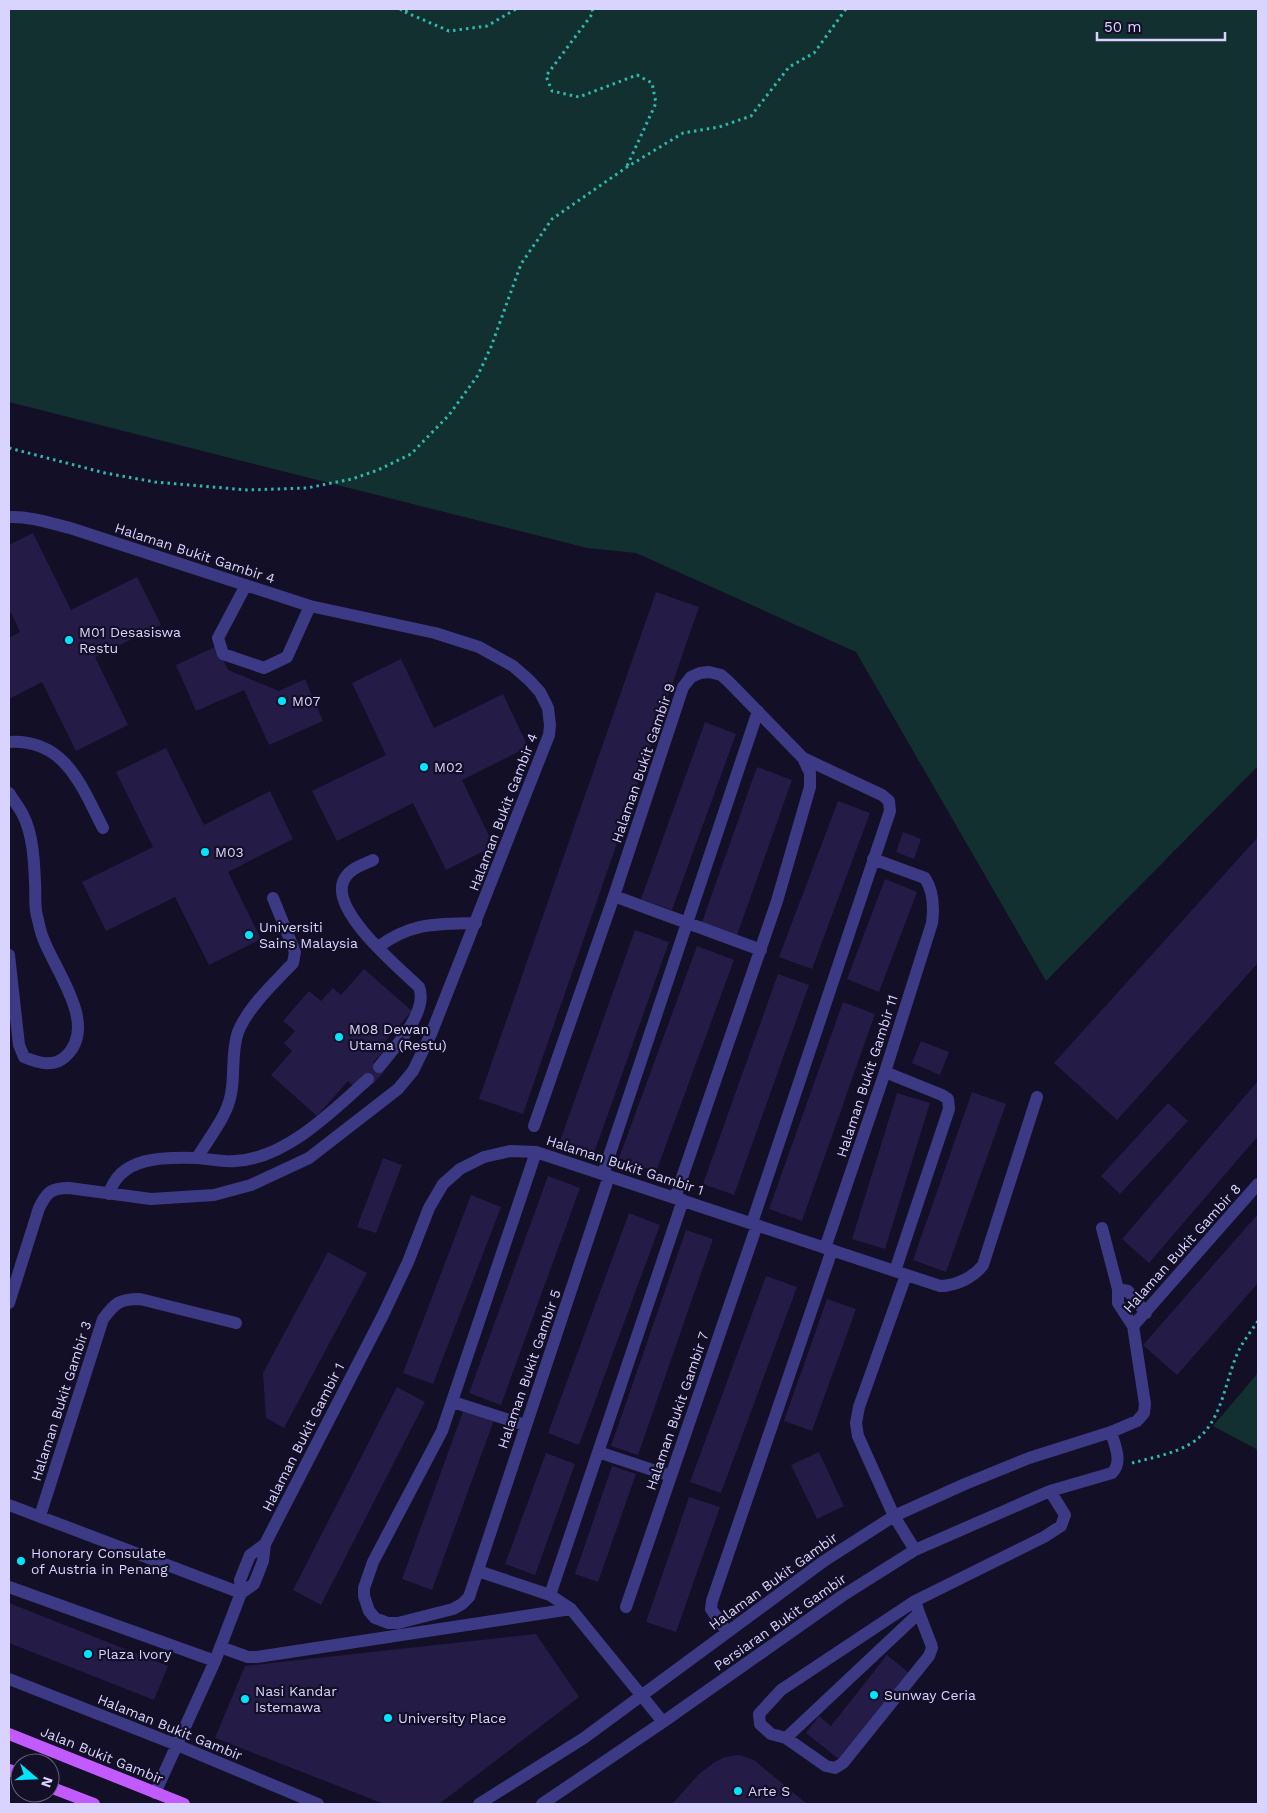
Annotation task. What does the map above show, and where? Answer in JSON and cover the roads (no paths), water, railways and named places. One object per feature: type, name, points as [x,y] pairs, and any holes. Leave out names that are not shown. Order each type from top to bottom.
[{"type":"main road","name":"Jalan Bukit Gambir","points":[[9,1734],[184,1804]]},
{"type":"main road","points":[[60,1790],[94,1804]]},
{"type":"street","name":"Halaman Bukit Gambir 4","points":[[9,517],[40,520],[70,528],[310,606],[435,633],[479,646],[513,666],[540,692],[548,708],[550,725],[550,735],[431,1034],[413,1071],[398,1089],[309,1158],[252,1185],[214,1194],[151,1199],[57,1188],[46,1195],[39,1208],[9,1303]]},
{"type":"street","points":[[246,585],[218,638],[223,654],[264,668],[287,657],[310,606]]},
{"type":"street","name":"Halaman Bukit Gambir 9","points":[[534,1126],[614,896],[683,687],[691,678],[700,673],[709,672],[720,675],[803,758],[810,773],[810,787],[778,900],[550,1595]]},
{"type":"street","name":"Halaman Bukit Gambir 5","points":[[453,1402],[442,1431],[373,1562],[364,1588],[364,1596],[369,1611],[375,1618],[388,1623],[398,1623],[444,1612],[462,1604],[469,1597],[758,711]]},
{"type":"street","points":[[9,742],[35,744],[51,751],[65,761],[78,779],[103,828]]},
{"type":"street","name":"Halaman Bukit Gambir 7","points":[[626,1607],[890,811],[889,801],[882,795],[803,758]]},
{"type":"street","points":[[9,792],[23,816],[30,836],[33,851],[36,913],[43,938],[76,1008],[78,1026],[76,1041],[71,1052],[63,1060],[48,1064],[37,1063],[24,1057],[19,1046],[9,955]]},
{"type":"street","name":"Halaman Bukit Gambir 11","points":[[727,1632],[712,1609],[712,1601],[828,1249],[934,913],[929,884],[925,878],[873,859]]},
{"type":"street","points":[[373,860],[350,871],[343,880],[341,890],[344,903],[353,919],[378,947],[419,987],[421,999],[415,1018],[379,1067]]},
{"type":"street","points":[[614,896],[761,950]]},
{"type":"street","points":[[197,1158],[230,1100],[234,1047],[238,1032],[266,992],[294,963],[296,957],[273,898]]},
{"type":"street","points":[[378,947],[393,936],[414,927],[434,924],[476,923]]},
{"type":"street","points":[[884,1072],[942,1095],[948,1099],[949,1109],[859,1407],[856,1423],[858,1436],[894,1516],[915,1550]]},
{"type":"street","points":[[109,1194],[112,1183],[119,1174],[129,1167],[150,1160],[197,1158],[236,1161],[263,1156],[293,1140],[316,1124],[368,1079]]},
{"type":"street","name":"Halaman Bukit Gambir 1","points":[[155,1792],[214,1661],[241,1593],[254,1584],[263,1561],[265,1544],[383,1315],[408,1262],[429,1208],[443,1184],[460,1169],[484,1157],[510,1151],[536,1152],[940,1286],[947,1286],[974,1275],[983,1265],[1038,1097]]},
{"type":"street","points":[[525,1425],[453,1402],[536,1152]]},
{"type":"street","name":"Halaman Bukit Gambir 8","points":[[1112,1432],[1137,1421],[1144,1413],[1145,1404],[1133,1326],[1258,1184]]},
{"type":"street","points":[[1102,1228],[1118,1289],[1118,1303],[1133,1326]]},
{"type":"street","points":[[1118,1289],[1128,1291],[1146,1312]]},
{"type":"street","name":"Halaman Bukit Gambir 3","points":[[40,1516],[103,1319],[113,1306],[125,1299],[140,1299],[236,1323]]},
{"type":"street","name":"Halaman Bukit Gambir","points":[[479,1804],[584,1738],[824,1561],[894,1516],[1029,1458],[1112,1432]]},
{"type":"street","name":"Persiaran Bukit Gambir","points":[[542,1804],[663,1722],[842,1596],[915,1550],[1050,1490],[1112,1473],[1117,1468],[1118,1460],[1112,1432]]},
{"type":"street","points":[[598,1452],[670,1476]]},
{"type":"street","points":[[915,1601],[931,1644],[932,1648],[929,1656],[843,1763],[835,1768],[826,1766],[786,1738],[771,1734],[760,1724],[759,1714],[781,1690],[915,1601],[1061,1526],[1064,1515],[1050,1490]]},
{"type":"street","points":[[9,1505],[241,1593]]},
{"type":"street","points":[[478,1571],[550,1595],[571,1608],[663,1722]]},
{"type":"street","points":[[9,1587],[214,1661]]},
{"type":"street","points":[[220,1647],[248,1657],[257,1657],[571,1608]]},
{"type":"street","points":[[786,1738],[919,1613]]},
{"type":"street","name":"Halaman Bukit Gambir","points":[[9,1679],[318,1804]]},
{"type":"place","name":"M01 Desasiswa Restu","points":[[69,640]]},
{"type":"place","name":"M07","points":[[282,701]]},
{"type":"place","name":"M02","points":[[424,767]]},
{"type":"place","name":"M03","points":[[205,852]]},
{"type":"place","name":"Universiti Sains Malaysia","points":[[249,935]]},
{"type":"place","name":"M08 Dewan Utama (Restu)","points":[[339,1037]]},
{"type":"place","name":"Honorary Consulate of Austria in Penang","points":[[21,1561]]},
{"type":"place","name":"Plaza Ivory","points":[[88,1654]]},
{"type":"place","name":"Sunway Ceria","points":[[874,1695]]},
{"type":"place","name":"Nasi Kandar Istemawa","points":[[245,1699]]},
{"type":"place","name":"University Place","points":[[388,1718]]},
{"type":"place","name":"Arte S","points":[[738,1791]]}]
